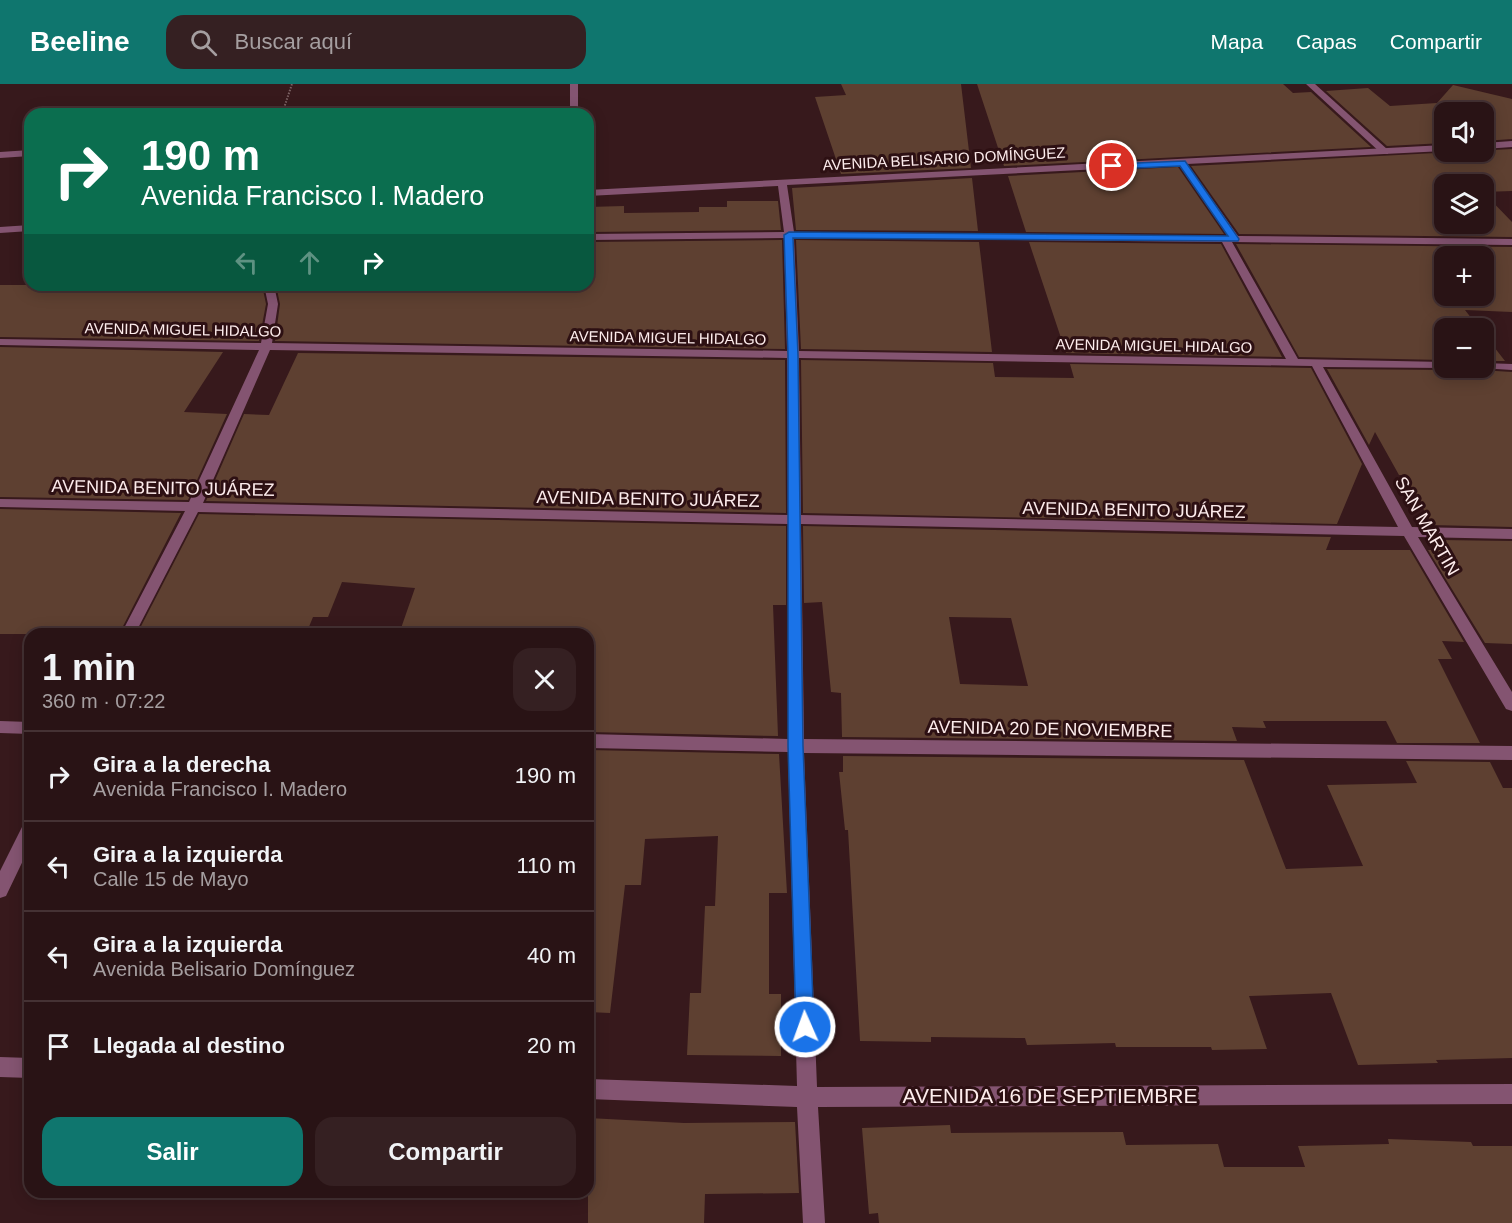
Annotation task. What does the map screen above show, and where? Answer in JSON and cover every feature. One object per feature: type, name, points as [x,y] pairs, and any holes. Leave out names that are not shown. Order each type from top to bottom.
[{"type":"street","points":[[574,84],[574,108]]},
{"type":"street","points":[[1310,84],[1385,152]]},
{"type":"street","points":[[1494,145],[1512,144]]},
{"type":"street","name":"AVENIDA BELISARIO DOMÍNGUEZ","points":[[594,193],[1434,149]]},
{"type":"street","points":[[0,155],[24,153]]},
{"type":"street","points":[[1182,163],[1230,239],[1294,363]]},
{"type":"street","points":[[782,181],[789,235],[793,355],[796,746],[807,1097],[814,1223]]},
{"type":"street","points":[[0,230],[24,228]]},
{"type":"street","points":[[594,237],[789,235],[1512,242]]},
{"type":"street","points":[[131,628],[194,507],[266,347],[273,304],[270,291]]},
{"type":"street","name":"AVENIDA MIGUEL HIDALGO","points":[[0,342],[1434,365]]},
{"type":"street","name":"SAN MARTIN","points":[[1315,362],[1409,534],[1512,705]]},
{"type":"street","points":[[1494,366],[1512,367]]},
{"type":"street","name":"AVENIDA BENITO JUÁREZ","points":[[0,503],[1409,534],[1512,534]]},
{"type":"street","points":[[0,727],[24,728]]},
{"type":"street","name":"AVENIDA 20 DE NOVIEMBRE","points":[[594,741],[796,746],[1512,753]]},
{"type":"street","points":[[0,890],[24,840]]},
{"type":"street","points":[[0,1067],[24,1068]]},
{"type":"street","name":"AVENIDA 16 DE SEPTIEMBRE","points":[[594,1089],[807,1097],[1512,1094]]},
{"type":"path","points":[[284,108],[292,84]]},
{"type":"building","points":[[841,84],[961,84],[971,168],[841,174],[815,97],[846,95]]},
{"type":"building","points":[[977,84],[1283,84],[1293,93],[1311,92],[1371,147],[1004,166]]},
{"type":"building","points":[[1453,85],[1512,99],[1512,139],[1494,140],[1494,102],[1438,102]]},
{"type":"building","points":[[1368,88],[1390,106],[1434,103],[1434,144],[1387,146],[1326,91]]},
{"type":"building","points":[[1512,149],[1512,191],[1494,192],[1494,174],[1434,174],[1434,234],[1494,234],[1494,203],[1512,222],[1512,237],[1239,234],[1191,166],[1434,153],[1434,162],[1494,162],[1494,150]]},
{"type":"building","points":[[1178,167],[1224,234],[1026,232],[1008,176]]},
{"type":"building","points":[[972,178],[978,231],[796,230],[792,188]]},
{"type":"building","points":[[727,201],[778,201],[781,230],[594,232],[594,207],[624,206],[624,213],[699,212],[699,207],[727,207]]},
{"type":"building","points":[[782,240],[785,349],[275,341],[280,304],[277,291],[594,291],[594,242]]},
{"type":"building","points":[[796,240],[979,242],[992,352],[801,349]]},
{"type":"building","points":[[1029,242],[1221,244],[1282,357],[1066,353]]},
{"type":"building","points":[[1236,244],[1434,246],[1434,306],[1494,306],[1494,247],[1512,247],[1512,312],[1465,310],[1471,318],[1434,318],[1434,360],[1299,357]]},
{"type":"building","points":[[0,285],[24,285],[24,291],[263,291],[266,304],[259,341],[0,337]]},
{"type":"building","points":[[0,347],[223,352],[184,412],[227,414],[188,500],[0,497]]},
{"type":"building","points":[[1494,347],[1505,361],[1494,361]]},
{"type":"building","points":[[298,353],[785,360],[786,513],[206,501],[244,414],[269,415]]},
{"type":"building","points":[[801,360],[993,363],[995,377],[1074,378],[1070,364],[1311,368],[1362,464],[1337,524],[803,513]]},
{"type":"building","points":[[1327,369],[1434,370],[1434,378],[1494,378],[1494,371],[1512,372],[1512,527],[1432,525],[1405,475],[1399,475],[1375,432],[1369,445]]},
{"type":"building","points":[[0,509],[181,513],[122,628],[24,628],[24,634],[0,634]]},
{"type":"building","points":[[199,514],[786,526],[786,605],[773,605],[778,736],[594,732],[594,628],[401,628],[415,588],[342,582],[328,617],[313,617],[308,628],[140,628]]},
{"type":"building","points":[[803,526],[1331,537],[1326,550],[1410,550],[1464,642],[1442,641],[1452,659],[1438,659],[1480,743],[1397,743],[1386,721],[1263,721],[1266,728],[1232,727],[1237,741],[842,737],[841,693],[831,692],[822,602],[804,603]],"holes":[[[949,617],[1011,618],[1028,686],[960,684]]]},
{"type":"building","points":[[1440,540],[1512,541],[1512,644],[1485,643],[1428,550],[1445,550]]},
{"type":"building","points":[[594,750],[779,754],[787,893],[769,893],[769,994],[781,994],[781,1056],[687,1055],[690,993],[701,993],[705,906],[715,906],[718,836],[645,839],[641,885],[625,885],[610,1013],[594,1012]]},
{"type":"building","points":[[843,756],[1244,760],[1286,869],[1363,866],[1327,785],[1417,783],[1406,761],[1490,762],[1503,788],[1512,788],[1512,1058],[1358,1065],[1331,993],[1249,996],[1267,1049],[1116,1047],[1115,1043],[1027,1045],[1025,1038],[931,1037],[931,1042],[860,1041],[848,830],[845,830],[839,772],[843,772]]},
{"type":"building","points":[[594,1118],[684,1123],[795,1122],[799,1193],[705,1194],[704,1223],[588,1223],[588,1198],[594,1198]]},
{"type":"building","points":[[950,1125],[951,1133],[1123,1132],[1126,1145],[1218,1144],[1224,1167],[1305,1167],[1298,1146],[1389,1144],[1388,1139],[1471,1142],[1473,1146],[1512,1146],[1512,1223],[879,1223],[878,1213],[869,1214],[862,1128]]},
{"type":"route","points":[[805,1027],[796,746],[793,355],[789,235],[1235,239],[1182,163],[1112,166]]}]
